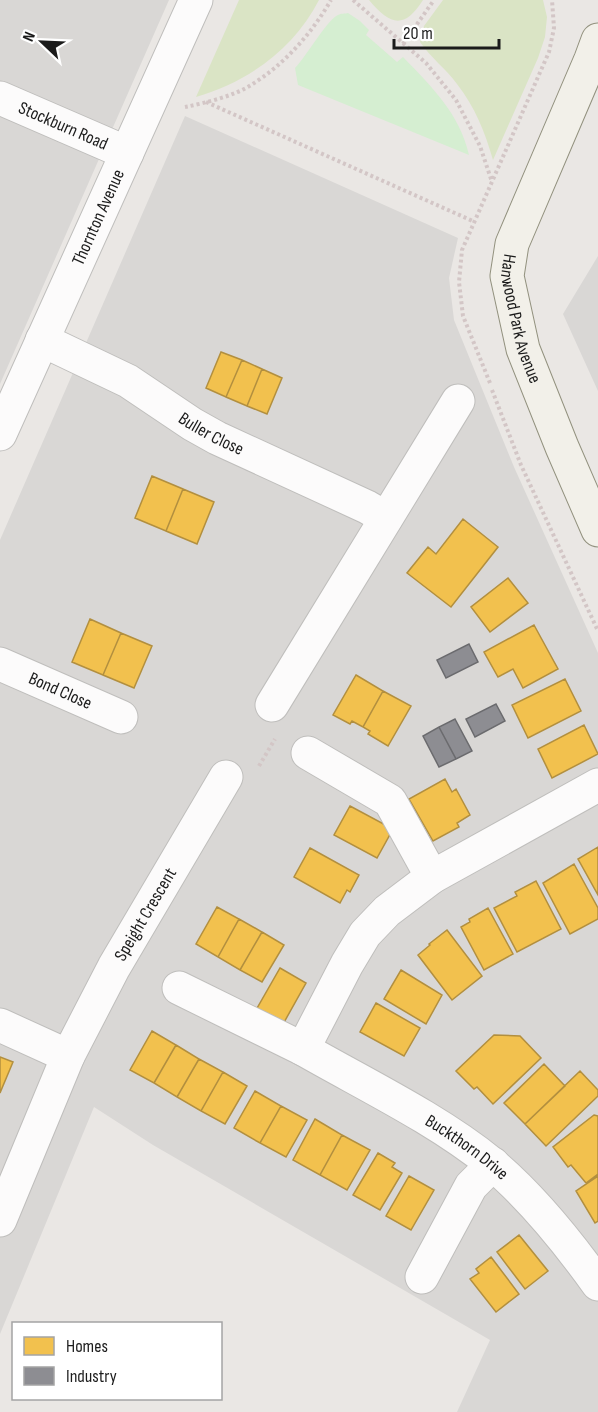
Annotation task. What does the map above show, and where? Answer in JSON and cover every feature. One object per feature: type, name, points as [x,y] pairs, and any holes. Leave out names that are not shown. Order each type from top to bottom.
[{"type":"street","name":"Thornton Avenue","points":[[0,434],[196,0]]},
{"type":"street","name":"Hanwood Park Avenue","points":[[598,40],[512,244],[507,276],[523,349],[589,485],[598,530]]},
{"type":"street","name":"Stockburn Road","points":[[0,98],[127,153]]},
{"type":"street","name":"Buller Close","points":[[42,340],[128,381],[217,438],[367,507],[386,518]]},
{"type":"street","points":[[272,705],[458,401]]},
{"type":"street","name":"Bond Close","points":[[0,664],[121,717]]},
{"type":"street","points":[[308,753],[390,801],[432,877]]},
{"type":"street","name":"Speight Crescent","points":[[0,1220],[68,1056],[114,967],[226,777]]},
{"type":"street","points":[[303,1049],[365,934],[387,911],[432,877],[598,784]]},
{"type":"street","name":"Buckthorn Drive","points":[[179,988],[303,1049],[444,1131],[492,1164],[537,1209],[598,1284]]},
{"type":"street","points":[[0,1025],[68,1056]]},
{"type":"street","points":[[422,1277],[471,1186],[492,1164]]},
{"type":"path","points":[[183,108],[250,86],[290,55],[331,0]]},
{"type":"path","points":[[353,0],[426,63],[456,100],[480,146],[492,183]]},
{"type":"path","points":[[403,44],[434,0]]},
{"type":"path","points":[[206,102],[475,222]]},
{"type":"shaded area","points":[[0,0],[169,0],[0,384]]},
{"type":"shaded area","points":[[185,116],[458,238],[449,278],[454,320],[514,467],[598,653],[598,1412],[457,1412],[490,1340],[153,1145],[94,1107],[0,1334],[0,540]]},
{"type":"shaded area","points":[[598,256],[598,391],[563,314]]},
{"type":"green space","points":[[239,0],[319,0],[297,34],[268,61],[234,82],[196,97]]},
{"type":"green space","points":[[369,0],[423,0],[410,16],[397,21],[384,15]]},
{"type":"green space","points":[[443,0],[543,0],[547,17],[545,37],[493,160],[483,130],[469,102],[453,79],[420,42],[424,26]]},
{"type":"green space","points":[[348,13],[369,30],[366,35],[397,62],[403,57],[434,90],[459,126],[469,155],[298,85],[295,68],[333,18],[339,14]]},
{"type":"building: Homes","points":[[221,352],[242,360],[226,397],[206,388]]},
{"type":"building: Homes","points":[[242,360],[262,369],[247,406],[226,397]]},
{"type":"building: Homes","points":[[262,369],[282,378],[267,414],[247,406]]},
{"type":"building: Homes","points":[[152,476],[183,489],[166,531],[135,518]]},
{"type":"building: Homes","points":[[183,489],[214,502],[197,544],[166,531]]},
{"type":"building: Homes","points":[[463,519],[498,547],[451,607],[407,573],[428,547],[436,554]]},
{"type":"building: Homes","points":[[508,578],[528,603],[490,632],[471,607]]},
{"type":"building: Homes","points":[[90,619],[121,633],[103,675],[72,662]]},
{"type":"building: Homes","points":[[534,625],[558,669],[523,688],[513,669],[498,677],[484,652]]},
{"type":"building: Homes","points":[[121,633],[152,646],[134,688],[103,675]]},
{"type":"building: Homes","points":[[356,675],[383,691],[363,727],[352,721],[350,724],[333,715]]},
{"type":"building: Homes","points":[[565,679],[581,711],[528,738],[512,705]]},
{"type":"building: Homes","points":[[383,691],[411,706],[388,746],[368,734],[370,731],[363,727]]},
{"type":"building: Homes","points":[[584,725],[598,754],[552,778],[538,749]]},
{"type":"building: Homes","points":[[445,779],[452,792],[456,789],[470,815],[457,823],[459,827],[433,841],[409,799]]},
{"type":"building: Homes","points":[[350,806],[393,829],[377,858],[334,835]]},
{"type":"building: Homes","points":[[598,847],[598,895],[578,859]]},
{"type":"building: Homes","points":[[310,848],[359,875],[350,892],[347,890],[340,903],[294,877]]},
{"type":"building: Homes","points":[[574,864],[598,908],[598,919],[570,934],[543,883]]},
{"type":"building: Homes","points":[[536,881],[561,929],[517,952],[494,908],[517,896],[515,892]]},
{"type":"building: Homes","points":[[217,907],[239,919],[218,957],[196,944]]},
{"type":"building: Homes","points":[[488,908],[513,954],[484,970],[461,927],[470,922],[469,919]]},
{"type":"building: Homes","points":[[239,919],[262,932],[240,970],[218,957]]},
{"type":"building: Homes","points":[[447,930],[482,976],[452,1000],[418,955]]},
{"type":"building: Homes","points":[[262,932],[284,945],[262,982],[240,970]]},
{"type":"building: Homes","points":[[280,968],[306,983],[282,1026],[256,1010]]},
{"type":"building: Homes","points":[[401,970],[442,995],[426,1024],[384,999]]},
{"type":"building: Homes","points":[[376,1003],[420,1028],[404,1056],[360,1032]]},
{"type":"building: Homes","points":[[152,1031],[176,1045],[154,1083],[130,1070]]},
{"type":"building: Homes","points":[[494,1035],[520,1036],[541,1058],[493,1104],[477,1087],[474,1089],[456,1071]]},
{"type":"building: Homes","points":[[176,1045],[199,1059],[177,1097],[154,1083]]},
{"type":"building: Homes","points":[[0,1057],[13,1062],[0,1093]]},
{"type":"building: Homes","points":[[199,1059],[223,1072],[201,1111],[177,1097]]},
{"type":"building: Homes","points":[[544,1064],[565,1086],[525,1124],[504,1103]]},
{"type":"building: Homes","points":[[580,1071],[598,1090],[598,1096],[546,1146],[525,1124]]},
{"type":"building: Homes","points":[[223,1072],[247,1086],[225,1124],[201,1111]]},
{"type":"building: Homes","points":[[255,1091],[281,1106],[260,1143],[234,1128]]},
{"type":"building: Homes","points":[[281,1106],[307,1120],[286,1157],[260,1143]]},
{"type":"building: Homes","points":[[594,1115],[598,1116],[598,1174],[586,1183],[571,1165],[568,1167],[553,1147]]},
{"type":"building: Homes","points":[[315,1119],[342,1135],[320,1175],[293,1160]]},
{"type":"building: Homes","points":[[342,1135],[370,1150],[347,1190],[320,1175]]},
{"type":"building: Homes","points":[[378,1153],[395,1163],[392,1167],[402,1173],[380,1210],[353,1195]]},
{"type":"building: Homes","points":[[409,1176],[434,1190],[411,1230],[386,1216]]},
{"type":"building: Homes","points":[[598,1176],[598,1221],[595,1223],[576,1191]]},
{"type":"building: Homes","points":[[519,1235],[548,1271],[525,1289],[497,1252]]},
{"type":"building: Homes","points":[[491,1257],[519,1294],[496,1312],[470,1279],[479,1273],[476,1269]]},
{"type":"building: Industry","points":[[469,644],[478,662],[446,678],[437,660]]},
{"type":"building: Industry","points":[[496,704],[505,721],[475,737],[466,719]]},
{"type":"building: Industry","points":[[455,719],[472,751],[456,759],[439,727]]},
{"type":"building: Industry","points":[[439,727],[456,759],[439,767],[423,736]]}]
